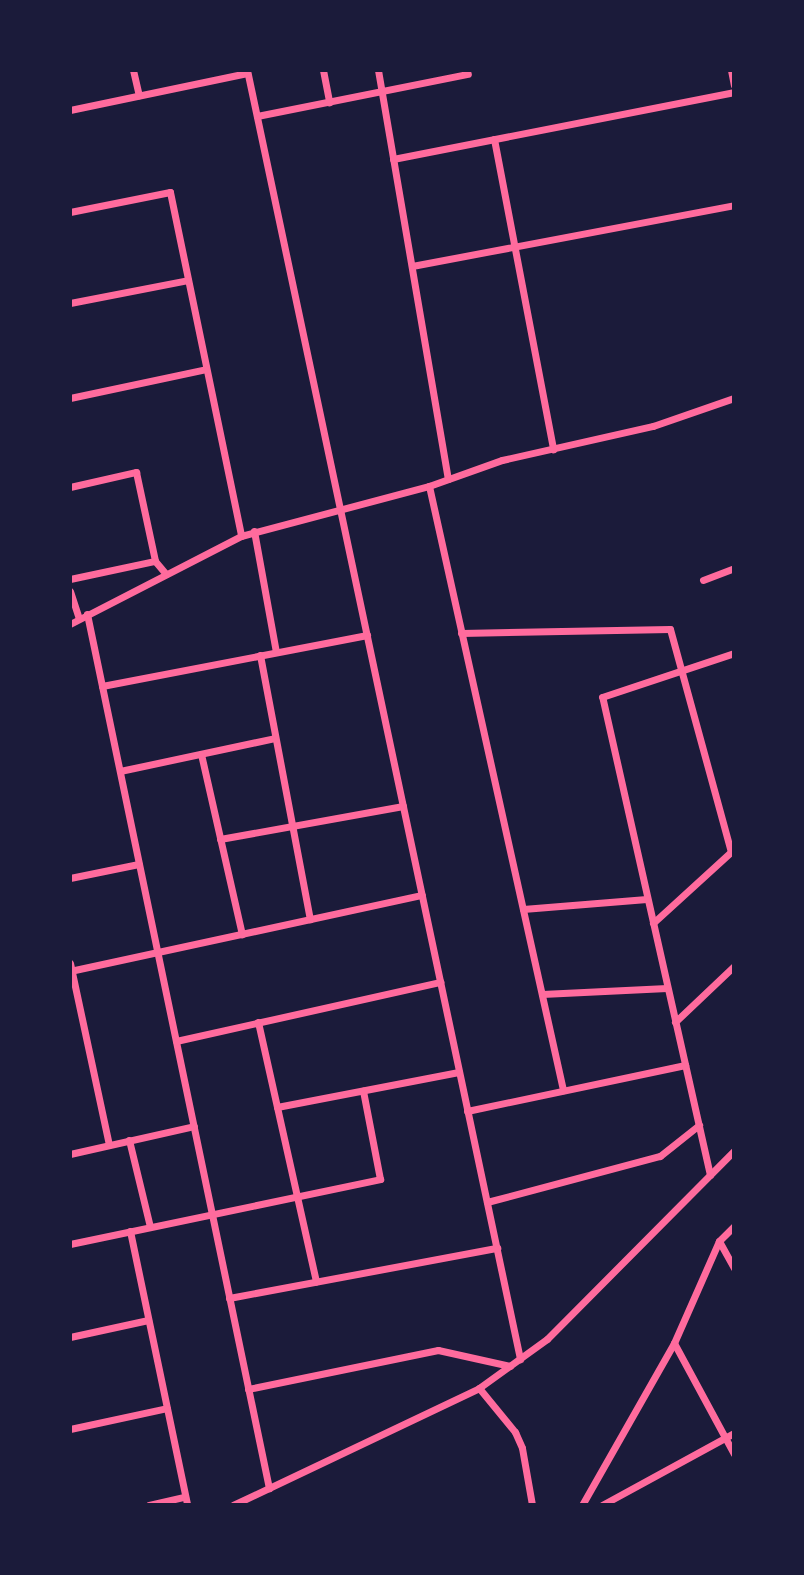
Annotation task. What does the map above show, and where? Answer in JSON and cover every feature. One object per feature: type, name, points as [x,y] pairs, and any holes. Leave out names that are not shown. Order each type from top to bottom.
[{"type":"street","points":[[133,70],[139,95]]},
{"type":"street","points":[[323,70],[329,102]]},
{"type":"street","points":[[378,70],[448,479]]},
{"type":"street","points":[[731,70],[734,85]]},
{"type":"street","points":[[70,110],[247,72],[520,1359]]},
{"type":"street","points":[[257,116],[468,74]]},
{"type":"street","points":[[393,159],[734,92]]},
{"type":"street","points":[[494,139],[553,449]]},
{"type":"street","points":[[70,212],[170,192],[241,536]]},
{"type":"street","points":[[412,266],[734,205]]},
{"type":"street","points":[[70,303],[188,280]]},
{"type":"street","points":[[70,398],[206,369]]},
{"type":"street","points":[[70,624],[254,531],[429,486],[502,460],[653,426],[734,398]]},
{"type":"street","points":[[70,487],[136,472],[155,561],[166,574]]},
{"type":"street","points":[[429,486],[563,1090]]},
{"type":"street","points":[[254,531],[276,652]]},
{"type":"street","points":[[70,579],[155,561]]},
{"type":"street","points":[[703,580],[734,568]]},
{"type":"street","points":[[70,591],[83,616],[102,686],[269,1488]]},
{"type":"street","points":[[461,633],[670,629],[732,850],[653,923]]},
{"type":"street","points":[[102,686],[367,635]]},
{"type":"street","points":[[710,1175],[602,697],[734,653]]},
{"type":"street","points":[[260,655],[310,919]]},
{"type":"street","points":[[120,771],[275,738]]},
{"type":"street","points":[[201,754],[242,934]]},
{"type":"street","points":[[220,839],[403,806]]},
{"type":"street","points":[[70,878],[139,864]]},
{"type":"street","points":[[109,1145],[71,968],[422,895]]},
{"type":"street","points":[[523,909],[647,899]]},
{"type":"street","points":[[675,1022],[734,966]]},
{"type":"street","points":[[176,1041],[440,982]]},
{"type":"street","points":[[542,994],[667,988]]},
{"type":"street","points":[[258,1022],[316,1282]]},
{"type":"street","points":[[467,1111],[685,1065]]},
{"type":"street","points":[[277,1107],[459,1072]]},
{"type":"street","points":[[70,1244],[380,1179],[363,1091]]},
{"type":"street","points":[[487,1202],[660,1156],[699,1125]]},
{"type":"street","points":[[70,1154],[194,1126]]},
{"type":"street","points":[[129,1140],[150,1227]]},
{"type":"street","points":[[233,1505],[479,1388],[547,1339],[734,1151]]},
{"type":"street","points":[[582,1505],[612,1459],[674,1343],[719,1241],[734,1226]]},
{"type":"street","points":[[130,1231],[186,1501],[149,1505]]},
{"type":"street","points":[[719,1241],[734,1268]]},
{"type":"street","points":[[229,1298],[497,1248]]},
{"type":"street","points":[[70,1337],[148,1320]]},
{"type":"street","points":[[674,1343],[734,1454]]},
{"type":"street","points":[[248,1389],[438,1350],[510,1366]]},
{"type":"street","points":[[479,1388],[515,1432],[522,1448],[532,1505]]},
{"type":"street","points":[[70,1429],[167,1408]]},
{"type":"street","points":[[602,1505],[734,1433]]}]
